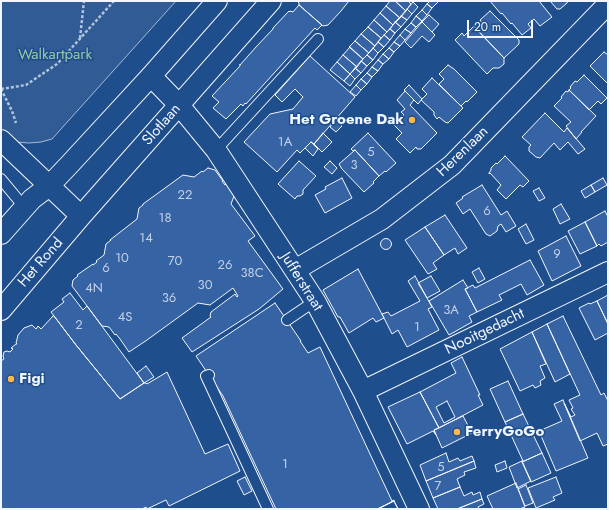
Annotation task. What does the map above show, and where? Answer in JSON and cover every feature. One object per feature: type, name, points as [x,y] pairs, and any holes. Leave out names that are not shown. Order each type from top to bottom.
[{"type":"street","points":[[1,234],[28,203],[49,186],[151,76],[217,1]]},
{"type":"street","name":"Slotlaan","points":[[81,216],[271,1]]},
{"type":"street","name":"Herenlaan","points":[[295,270],[382,219],[452,166],[608,4]]},
{"type":"street","name":"Jufferstraat","points":[[151,76],[179,105],[216,150],[315,301],[362,391],[419,509]]},
{"type":"street","points":[[1,140],[81,216]]},
{"type":"street","name":"Het Rond","points":[[1,310],[81,216]]},
{"type":"street","name":"Nooitgedacht","points":[[362,391],[608,272]]},
{"type":"lane","points":[[216,150],[318,39]]},
{"type":"lane","points":[[1,180],[28,203]]},
{"type":"lane","points":[[287,320],[315,301]]},
{"type":"lane","points":[[209,375],[206,376],[268,509]]},
{"type":"path","points":[[80,39],[84,1]]},
{"type":"path","points":[[17,130],[12,110],[1,89],[26,85],[57,64],[114,1]]},
{"type":"green space","name":"Walkartpark","points":[[1,1],[176,1],[52,139],[29,143],[15,142],[1,131]]},
{"type":"building","points":[[297,1],[349,1],[328,25],[323,26],[299,5]]},
{"type":"building","points":[[390,1],[395,1],[406,11],[400,18],[386,6]]},
{"type":"building","points":[[395,1],[408,1],[411,4],[406,11]]},
{"type":"building","points":[[430,1],[438,2],[432,8],[427,4]]},
{"type":"building","points":[[490,1],[539,1],[552,17],[540,26],[534,19],[528,24],[531,28],[522,35]]},
{"type":"building","points":[[550,1],[568,1],[560,9],[557,9]]},
{"type":"building","points":[[413,2],[418,7],[412,14],[407,9]]},
{"type":"building","points":[[427,4],[432,8],[427,15],[422,10]]},
{"type":"building","points":[[299,5],[322,25],[317,30],[315,28],[246,104],[245,103],[243,106],[241,104],[226,119],[213,108],[219,102],[212,96],[289,11],[293,12]]},
{"type":"building","points":[[386,6],[400,18],[393,25],[380,13]]},
{"type":"building","points":[[407,9],[412,14],[407,20],[401,16]]},
{"type":"building","points":[[422,10],[427,15],[422,21],[416,16]]},
{"type":"building","points":[[490,11],[519,40],[519,44],[504,58],[476,29],[482,23],[480,20]]},
{"type":"building","points":[[380,13],[393,25],[387,32],[374,20]]},
{"type":"building","points":[[429,15],[439,24],[432,32],[422,22]]},
{"type":"building","points":[[401,16],[407,20],[401,27],[395,22]]},
{"type":"building","points":[[416,16],[422,21],[416,27],[411,23]]},
{"type":"building","points":[[374,20],[387,32],[381,38],[368,27]]},
{"type":"building","points":[[395,22],[401,27],[395,33],[390,29]]},
{"type":"building","points":[[422,22],[435,35],[429,42],[422,36],[411,48],[405,42]]},
{"type":"building","points":[[411,23],[416,27],[411,33],[405,29]]},
{"type":"building","points":[[474,26],[504,58],[504,64],[499,68],[493,68],[487,74],[455,40],[462,33],[464,36]]},
{"type":"building","points":[[368,27],[381,38],[375,46],[361,34]]},
{"type":"building","points":[[390,29],[395,33],[390,40],[384,35]]},
{"type":"building","points":[[405,29],[411,33],[405,40],[400,35]]},
{"type":"building","points":[[361,34],[375,46],[369,53],[355,41]]},
{"type":"building","points":[[384,35],[390,40],[384,47],[378,42]]},
{"type":"building","points":[[400,35],[405,40],[400,46],[394,42]]},
{"type":"building","points":[[355,41],[369,53],[363,59],[349,47]]},
{"type":"building","points":[[378,42],[384,47],[378,53],[373,48]]},
{"type":"building","points":[[394,42],[400,46],[394,52],[389,48]]},
{"type":"building","points":[[350,47],[363,59],[357,67],[343,55]]},
{"type":"building","points":[[373,48],[378,53],[373,60],[367,55]]},
{"type":"building","points":[[389,48],[394,52],[389,59],[383,54]]},
{"type":"building","points":[[604,52],[608,55],[608,84],[590,66]]},
{"type":"building","points":[[383,54],[389,59],[383,64],[378,60]]},
{"type":"building","points":[[343,55],[357,67],[350,74],[337,62]]},
{"type":"building","points":[[367,55],[373,60],[367,66],[361,61]]},
{"type":"building","points":[[310,56],[355,97],[314,144],[311,142],[300,153],[297,150],[277,172],[244,142],[270,114],[293,109],[303,97],[295,89],[282,102],[275,95]]},
{"type":"building","points":[[378,60],[383,64],[378,71],[372,67]]},
{"type":"building","points":[[361,61],[367,66],[361,73],[355,68]]},
{"type":"building","points":[[337,62],[350,74],[344,81],[330,70]]},
{"type":"building","points":[[448,65],[477,92],[461,106],[439,84],[444,79],[439,74]]},
{"type":"building","points":[[372,67],[378,71],[372,77],[367,73]]},
{"type":"building","points":[[355,68],[361,73],[355,79],[350,74]]},
{"type":"building","points":[[367,73],[372,77],[367,84],[361,79]]},
{"type":"building","points":[[350,74],[355,79],[350,86],[344,81]]},
{"type":"building","points":[[584,75],[607,98],[601,104],[598,101],[589,110],[569,90],[575,81],[577,82]]},
{"type":"building","points":[[432,78],[463,108],[448,123],[439,117],[437,119],[434,112],[421,100],[427,94],[422,89]]},
{"type":"building","points":[[361,79],[367,84],[361,90],[356,85]]},
{"type":"building","points":[[356,85],[361,90],[356,96],[350,92]]},
{"type":"building","points":[[409,85],[422,99],[418,104],[404,90]]},
{"type":"building","points":[[569,90],[596,116],[576,139],[566,126],[571,122],[554,106],[562,98],[561,97],[566,91],[568,92]]},
{"type":"building","name":"Het Groene Dak","points":[[405,91],[414,100],[410,105],[437,133],[421,149],[417,149],[416,147],[410,153],[396,139],[402,133],[394,125],[404,115],[401,112],[405,109],[397,100]]},
{"type":"building","points":[[545,113],[564,132],[567,128],[585,149],[578,154],[568,142],[560,150],[554,143],[540,158],[536,157],[529,151],[529,147],[531,145],[522,137]]},
{"type":"building","points":[[336,120],[342,126],[336,132],[330,127]]},
{"type":"building","points":[[323,133],[332,142],[322,152],[314,144]]},
{"type":"building","points":[[368,133],[396,163],[379,176],[355,150],[353,151],[351,149]]},
{"type":"building","points":[[311,142],[318,149],[313,156],[305,148]]},
{"type":"building","points":[[355,150],[379,176],[364,192],[339,164]]},
{"type":"building","points":[[505,156],[529,181],[523,187],[520,185],[506,199],[497,190],[501,185],[490,173],[489,174],[491,168]]},
{"type":"building","points":[[299,161],[316,176],[303,190],[303,194],[297,196],[295,199],[278,184]]},
{"type":"building","points":[[330,161],[337,168],[332,174],[324,167]]},
{"type":"building","points":[[208,168],[215,170],[234,196],[231,204],[255,236],[248,241],[283,289],[259,309],[192,352],[182,338],[211,317],[211,312],[235,294],[237,297],[238,296],[233,288],[210,305],[198,303],[129,352],[109,327],[102,326],[72,286],[73,280],[78,276],[77,275],[93,265],[104,255],[106,244],[137,219],[139,208],[143,204],[183,175],[194,177]]},
{"type":"building","points":[[342,178],[352,198],[325,213],[315,195],[326,189],[325,187]]},
{"type":"building","points":[[603,178],[607,185],[595,192],[591,185]]},
{"type":"building","points":[[482,185],[501,215],[507,211],[516,226],[506,232],[501,224],[498,226],[497,231],[490,236],[486,234],[470,209],[463,214],[456,203],[463,198],[462,197]]},
{"type":"building","points":[[591,185],[595,192],[585,198],[581,191]]},
{"type":"building","points":[[539,188],[545,198],[539,201],[533,191]]},
{"type":"building","points":[[561,204],[570,219],[560,224],[553,209]]},
{"type":"building","points":[[605,211],[608,217],[608,242],[601,246],[599,244],[597,246],[585,222]]},
{"type":"building","points":[[445,215],[467,248],[458,254],[455,248],[444,255],[425,227]]},
{"type":"building","points":[[585,222],[597,246],[580,254],[568,231]]},
{"type":"building","points":[[526,224],[534,240],[526,244],[518,229]]},
{"type":"building","points":[[425,227],[444,255],[433,263],[437,269],[428,274],[405,240]]},
{"type":"building","points":[[566,236],[581,266],[552,281],[538,251]]},
{"type":"building","points":[[384,239],[388,239],[390,240],[390,248],[384,249],[381,246],[381,242]]},
{"type":"building","points":[[530,260],[544,285],[527,295],[521,284],[499,295],[502,300],[477,312],[465,289],[473,285],[475,288]]},
{"type":"building","points":[[479,268],[485,279],[478,283],[472,272]]},
{"type":"building","points":[[358,269],[384,318],[376,322],[373,318],[349,333],[323,290]]},
{"type":"building","points":[[415,276],[432,307],[428,309],[439,330],[407,347],[398,330],[392,334],[382,314],[388,312],[391,316],[420,301],[408,281]]},
{"type":"building","points":[[431,276],[440,291],[427,298],[418,283]]},
{"type":"building","points":[[463,280],[468,288],[465,289],[477,312],[469,316],[472,322],[449,335],[429,301]]},
{"type":"building","points":[[70,293],[83,310],[87,306],[144,383],[120,399],[51,312],[64,302],[62,299]]},
{"type":"building","points":[[608,295],[608,324],[597,301]]},
{"type":"building","points":[[597,301],[608,324],[608,333],[595,340],[579,308]]},
{"type":"building","points":[[275,303],[308,353],[320,347],[392,501],[394,501],[378,509],[276,509],[223,396],[196,356]]},
{"type":"building","name":"Figi","points":[[53,316],[120,399],[144,383],[147,384],[167,372],[205,454],[228,444],[240,471],[169,506],[166,500],[147,509],[146,507],[142,509],[1,509],[1,361],[4,359],[4,352],[10,352],[13,349],[11,348],[17,344],[18,335],[24,328],[32,325],[36,329],[38,326],[41,329]]},
{"type":"building","points":[[563,316],[601,395],[604,393],[608,401],[608,444],[603,446],[597,433],[580,441],[564,403],[571,417],[575,415],[571,409],[573,408],[569,400],[580,395],[547,324]]},
{"type":"building","points":[[547,324],[570,374],[555,382],[532,332]]},
{"type":"building","points":[[532,332],[546,364],[540,366],[545,378],[540,381],[541,385],[535,388],[533,385],[520,391],[500,349]]},
{"type":"building","points":[[462,357],[480,395],[478,395],[483,405],[439,428],[420,392],[456,373],[451,363]],"holes":[[[447,401],[455,417],[444,423],[436,407]]]},
{"type":"building","points":[[146,366],[154,377],[144,383],[137,373]]},
{"type":"building","points":[[508,381],[523,414],[505,422],[490,389]]},
{"type":"building","points":[[420,392],[439,428],[434,430],[436,435],[433,431],[407,444],[388,407]]},
{"type":"building","points":[[563,400],[588,458],[556,471],[539,431],[562,421],[554,404]]},
{"type":"building","points":[[523,414],[542,453],[522,462],[523,461],[505,422]]},
{"type":"building","points":[[463,416],[472,433],[442,448],[434,430]]},
{"type":"building","points":[[446,453],[449,462],[458,458],[460,461],[472,456],[474,461],[426,481],[420,465]]},
{"type":"building","points":[[542,453],[551,473],[531,482],[522,462]]},
{"type":"building","points":[[474,461],[476,468],[464,472],[465,475],[457,479],[460,487],[433,498],[426,481]]},
{"type":"building","points":[[505,461],[507,468],[497,472],[495,465]]},
{"type":"building","points":[[522,461],[531,481],[517,488],[509,467]]},
{"type":"building","points":[[245,477],[252,491],[244,495],[237,481]]},
{"type":"building","points":[[556,477],[562,493],[553,497],[555,500],[536,508],[528,488]]},
{"type":"building","points":[[516,483],[525,507],[519,509],[493,509],[487,496]]},
{"type":"building","points":[[526,485],[533,503],[525,506],[518,489]]},
{"type":"building","points":[[460,487],[464,496],[472,492],[473,495],[480,492],[482,499],[457,509],[438,509],[433,498]]},
{"type":"building","points":[[482,499],[484,504],[478,507],[479,509],[457,509]]},
{"type":"building","points":[[393,501],[398,509],[378,509]]},
{"type":"building","points":[[394,501],[398,509],[377,509]]},
{"type":"place","name":"Het Groene Dak","points":[[412,120]]},
{"type":"place","name":"Figi","points":[[11,379]]},
{"type":"place","name":"FerryGoGo","points":[[457,432]]}]
